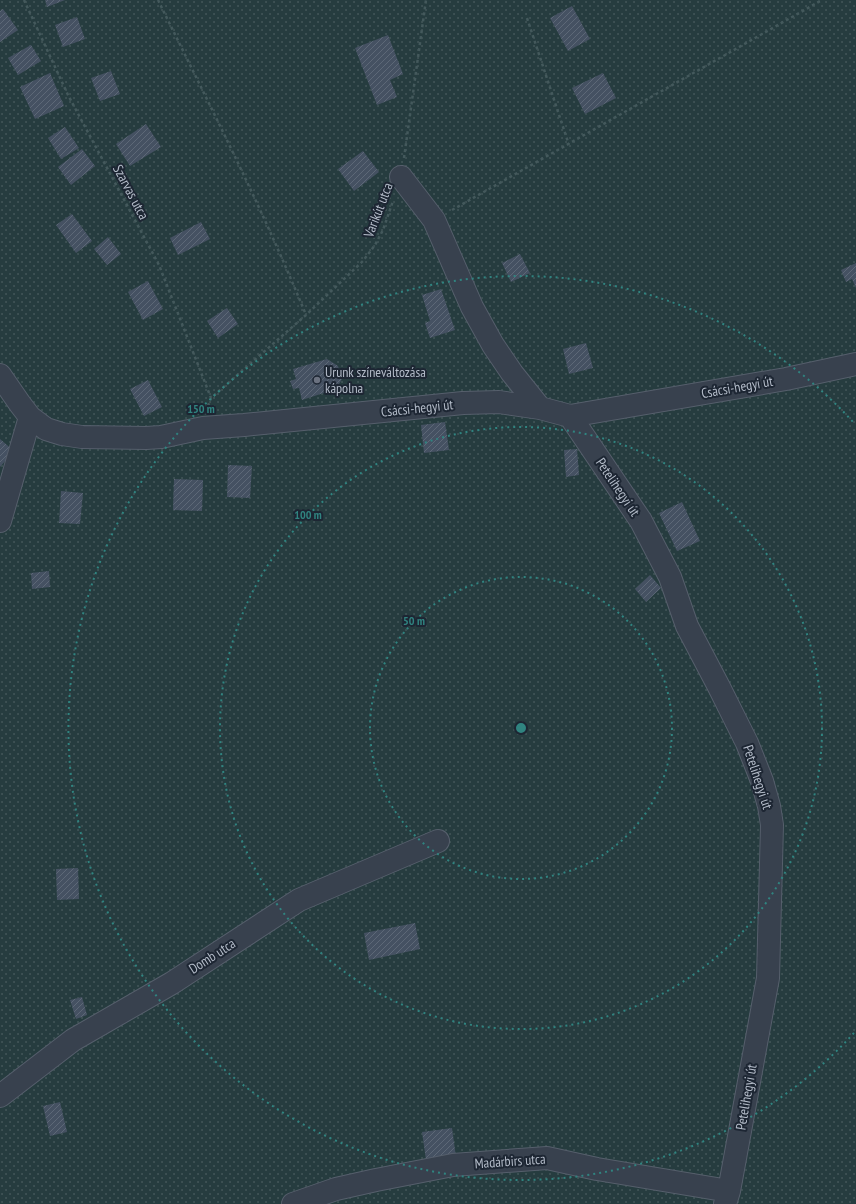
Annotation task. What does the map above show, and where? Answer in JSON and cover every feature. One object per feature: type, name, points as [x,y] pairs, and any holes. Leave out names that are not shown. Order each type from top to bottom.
[{"type":"street","points":[[401,177],[434,220],[472,307],[493,345],[512,373],[540,408]]},
{"type":"street","name":"Csácsi-hegyi út","points":[[0,374],[30,417],[46,429],[62,434],[82,437],[146,438],[161,437],[203,428],[244,426],[463,403],[500,402],[540,408],[570,416],[786,379],[856,364]]},
{"type":"street","name":"Petelihegyi út","points":[[570,416],[641,521],[670,576],[687,626],[747,743],[762,781],[769,806],[772,825],[768,978],[727,1197]]},
{"type":"street","points":[[0,521],[30,417]]},
{"type":"street","name":"Domb utca","points":[[0,1096],[73,1040],[172,983],[299,900],[438,840]]},
{"type":"street","name":"Madárbirs utca","points":[[293,1204],[336,1189],[453,1165],[547,1158],[727,1197]]},
{"type":"path","name":"Szarvas utca","points":[[24,0],[68,95],[159,265],[211,398]]},
{"type":"path","points":[[158,0],[284,260],[306,315]]},
{"type":"path","name":"Varikút utca","points":[[211,398],[306,315],[363,261],[384,230],[401,177],[426,0]]},
{"type":"path","points":[[434,220],[822,0]]},
{"type":"path","points":[[527,18],[569,144]]},
{"type":"path","points":[[203,428],[211,398]]},
{"type":"green space","points":[[0,0],[856,0],[856,1204],[0,1204]]},
{"type":"building","points":[[45,0],[65,0],[47,7]]},
{"type":"building","points":[[572,6],[590,39],[568,51],[550,18]]},
{"type":"building","points":[[3,9],[18,30],[0,42],[0,11]]},
{"type":"building","points":[[77,17],[85,39],[63,47],[55,25]]},
{"type":"building","points":[[388,35],[403,74],[390,80],[397,97],[377,105],[355,48]]},
{"type":"building","points":[[31,45],[41,61],[18,75],[8,58]]},
{"type":"building","points":[[111,71],[120,94],[100,101],[91,78]]},
{"type":"building","points":[[50,73],[64,106],[35,119],[20,87]]},
{"type":"building","points":[[603,73],[616,98],[585,114],[572,88]]},
{"type":"building","points":[[146,124],[161,147],[130,166],[116,144]]},
{"type":"building","points":[[65,127],[79,148],[61,159],[48,138]]},
{"type":"building","points":[[82,149],[95,166],[71,185],[58,167]]},
{"type":"building","points":[[363,151],[379,172],[354,191],[338,169]]},
{"type":"building","points":[[72,214],[92,241],[76,253],[56,225]]},
{"type":"building","points":[[201,222],[210,239],[178,255],[170,238]]},
{"type":"building","points":[[108,237],[121,254],[107,265],[94,249]]},
{"type":"building","points":[[520,254],[530,273],[511,282],[502,263]]},
{"type":"building","points":[[856,263],[856,288],[852,279],[846,282],[841,270]]},
{"type":"building","points":[[148,281],[163,309],[143,320],[128,292]]},
{"type":"building","points":[[441,289],[455,330],[430,338],[425,323],[430,321],[422,295]]},
{"type":"building","points":[[227,308],[238,324],[218,338],[207,321]]},
{"type":"building","points":[[586,343],[593,368],[569,374],[563,349]]},
{"type":"building","name":"Urunk színeváltozása kápolna","points":[[327,359],[338,366],[342,379],[336,389],[302,400],[299,388],[293,389],[290,381],[296,379],[293,369]]},
{"type":"building","points":[[148,380],[162,407],[144,416],[130,389]]},
{"type":"building","points":[[445,422],[449,450],[424,453],[421,425]]},
{"type":"building","points":[[0,439],[14,451],[0,467]]},
{"type":"building","points":[[577,449],[579,475],[566,477],[564,450]]},
{"type":"building","points":[[228,465],[252,466],[250,498],[227,497]]},
{"type":"building","points":[[174,479],[203,480],[202,511],[173,510]]},
{"type":"building","points":[[61,491],[83,493],[80,524],[59,523]]},
{"type":"building","points":[[682,502],[700,541],[677,551],[659,513]]},
{"type":"building","points":[[49,571],[50,587],[32,589],[31,573]]},
{"type":"building","points":[[650,575],[661,588],[646,602],[635,589]]},
{"type":"building","points":[[78,868],[79,899],[57,900],[56,869]]},
{"type":"building","points":[[415,923],[420,949],[369,960],[364,933]]},
{"type":"building","points":[[82,997],[87,1015],[76,1019],[70,1000]]},
{"type":"building","points":[[60,1102],[67,1132],[50,1136],[43,1106]]},
{"type":"building","points":[[452,1128],[456,1157],[426,1160],[422,1132]]},
{"type":"place","name":"Urunk színeváltozása kápolna","points":[[317,380]]}]
